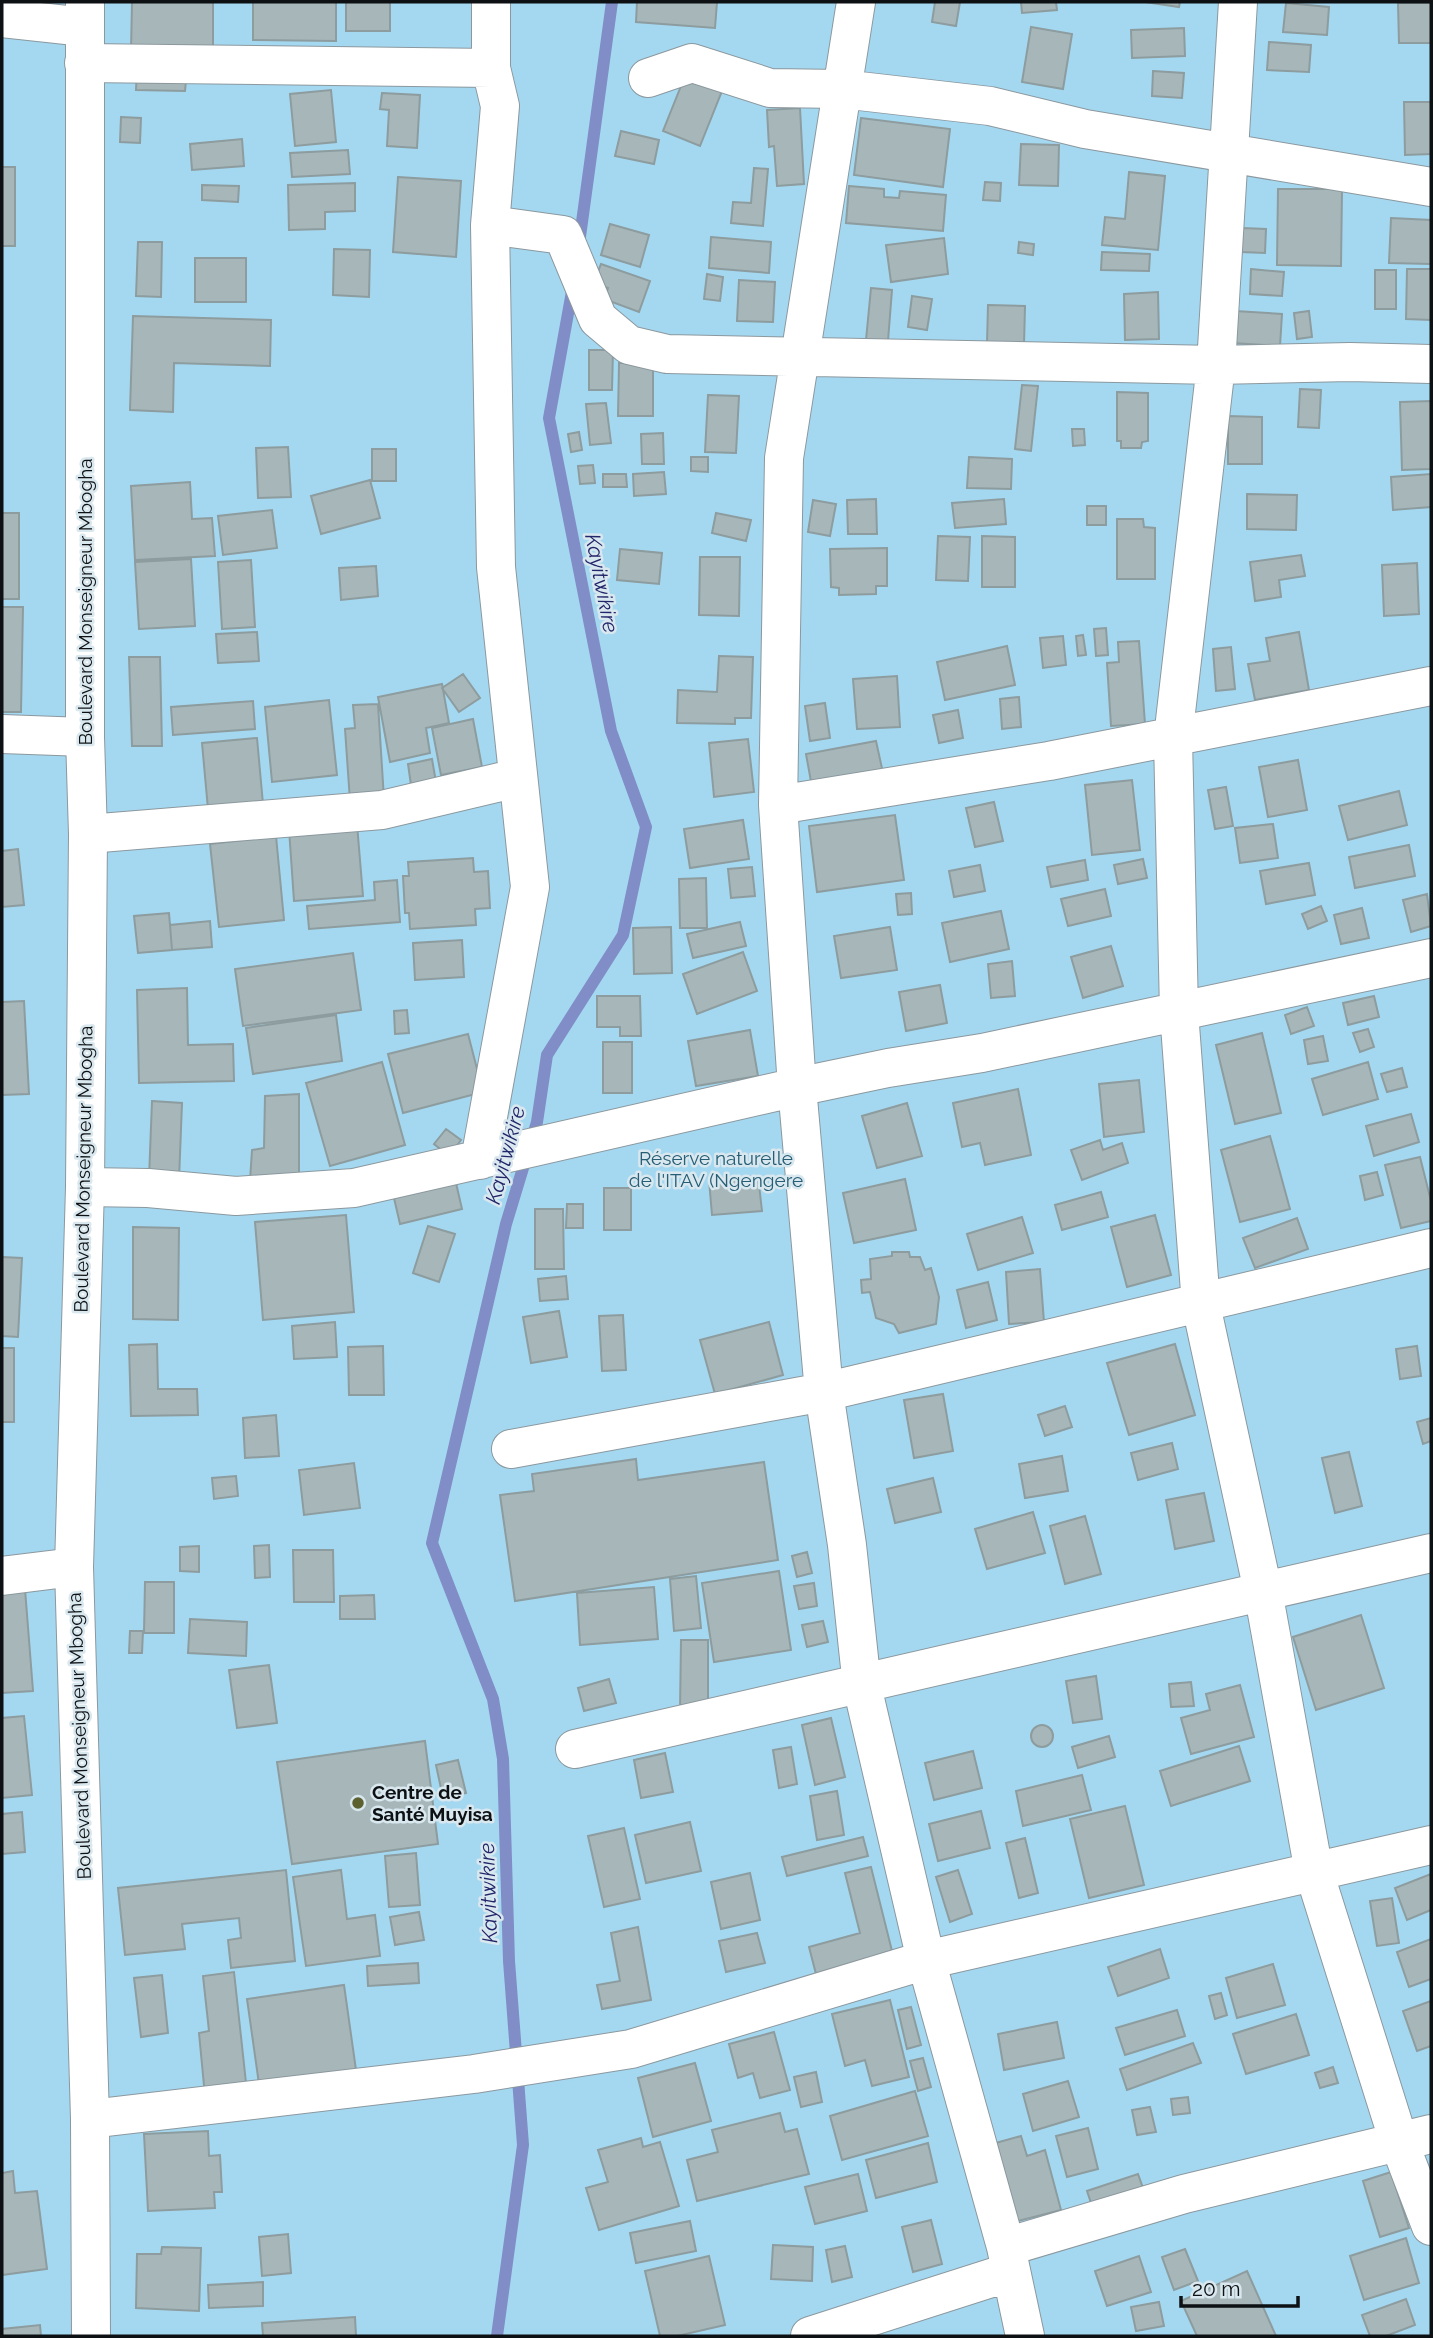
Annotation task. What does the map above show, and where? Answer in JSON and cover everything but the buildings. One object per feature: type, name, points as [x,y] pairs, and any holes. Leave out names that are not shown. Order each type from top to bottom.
[{"type":"street","points":[[489,1159],[530,887],[496,567],[490,225],[500,106],[491,68],[491,2]]},
{"type":"street","points":[[856,2],[784,457],[778,805],[797,1087],[824,1392],[847,1545],[862,1686],[926,1960],[1008,2259],[1025,2336]]},
{"type":"street","points":[[1238,2],[1226,153],[1216,365],[1173,738],[1179,1012],[1201,1305],[1262,1591],[1314,1872],[1415,2138],[1431,2226]]},
{"type":"street","points":[[2,18],[84,31],[491,68]]},
{"type":"street","name":"Boulevard Monseigneur Mbogha","points":[[84,31],[85,737],[88,834],[85,1187],[74,1567],[90,2119],[91,2336]]},
{"type":"street","points":[[648,78],[692,63],[770,88],[842,89],[990,106],[1085,129],[1431,187]]},
{"type":"street","points":[[490,225],[563,235],[598,319],[629,345],[667,354],[858,360],[1216,365],[1350,362],[1431,364]]},
{"type":"street","points":[[778,805],[1173,738],[1431,686]]},
{"type":"street","points":[[2,734],[85,737]]},
{"type":"street","points":[[88,834],[382,810],[517,778]]},
{"type":"street","points":[[85,1187],[148,1188],[236,1196],[354,1188],[797,1087],[888,1068],[982,1053],[1431,958]]},
{"type":"street","points":[[511,1449],[824,1392],[1201,1305],[1431,1248]]},
{"type":"street","points":[[575,1749],[862,1686],[1431,1553]]},
{"type":"street","points":[[2,1576],[74,1567]]},
{"type":"street","points":[[90,2119],[474,2074],[631,2049],[926,1960],[1431,1845]]},
{"type":"street","points":[[810,2336],[1184,2194],[1415,2138]]},
{"type":"green space","name":"Réserve naturelle de l'ITAV (Ngengere","points":[[2,2],[1431,2],[1431,2336],[2,2336]]},
{"type":"waterway","name":"Kayitwikire","points":[[579,244],[612,2]]},
{"type":"waterway","name":"Kayitwikire","points":[[497,2336],[523,2145],[509,1961],[503,1759],[493,1699],[432,1543],[506,1224],[537,1122],[547,1055],[623,935],[646,827],[611,731],[549,418],[573,286]]},
{"type":"place","name":"Centre de Santé Muyisa","points":[[358,1803]]}]
